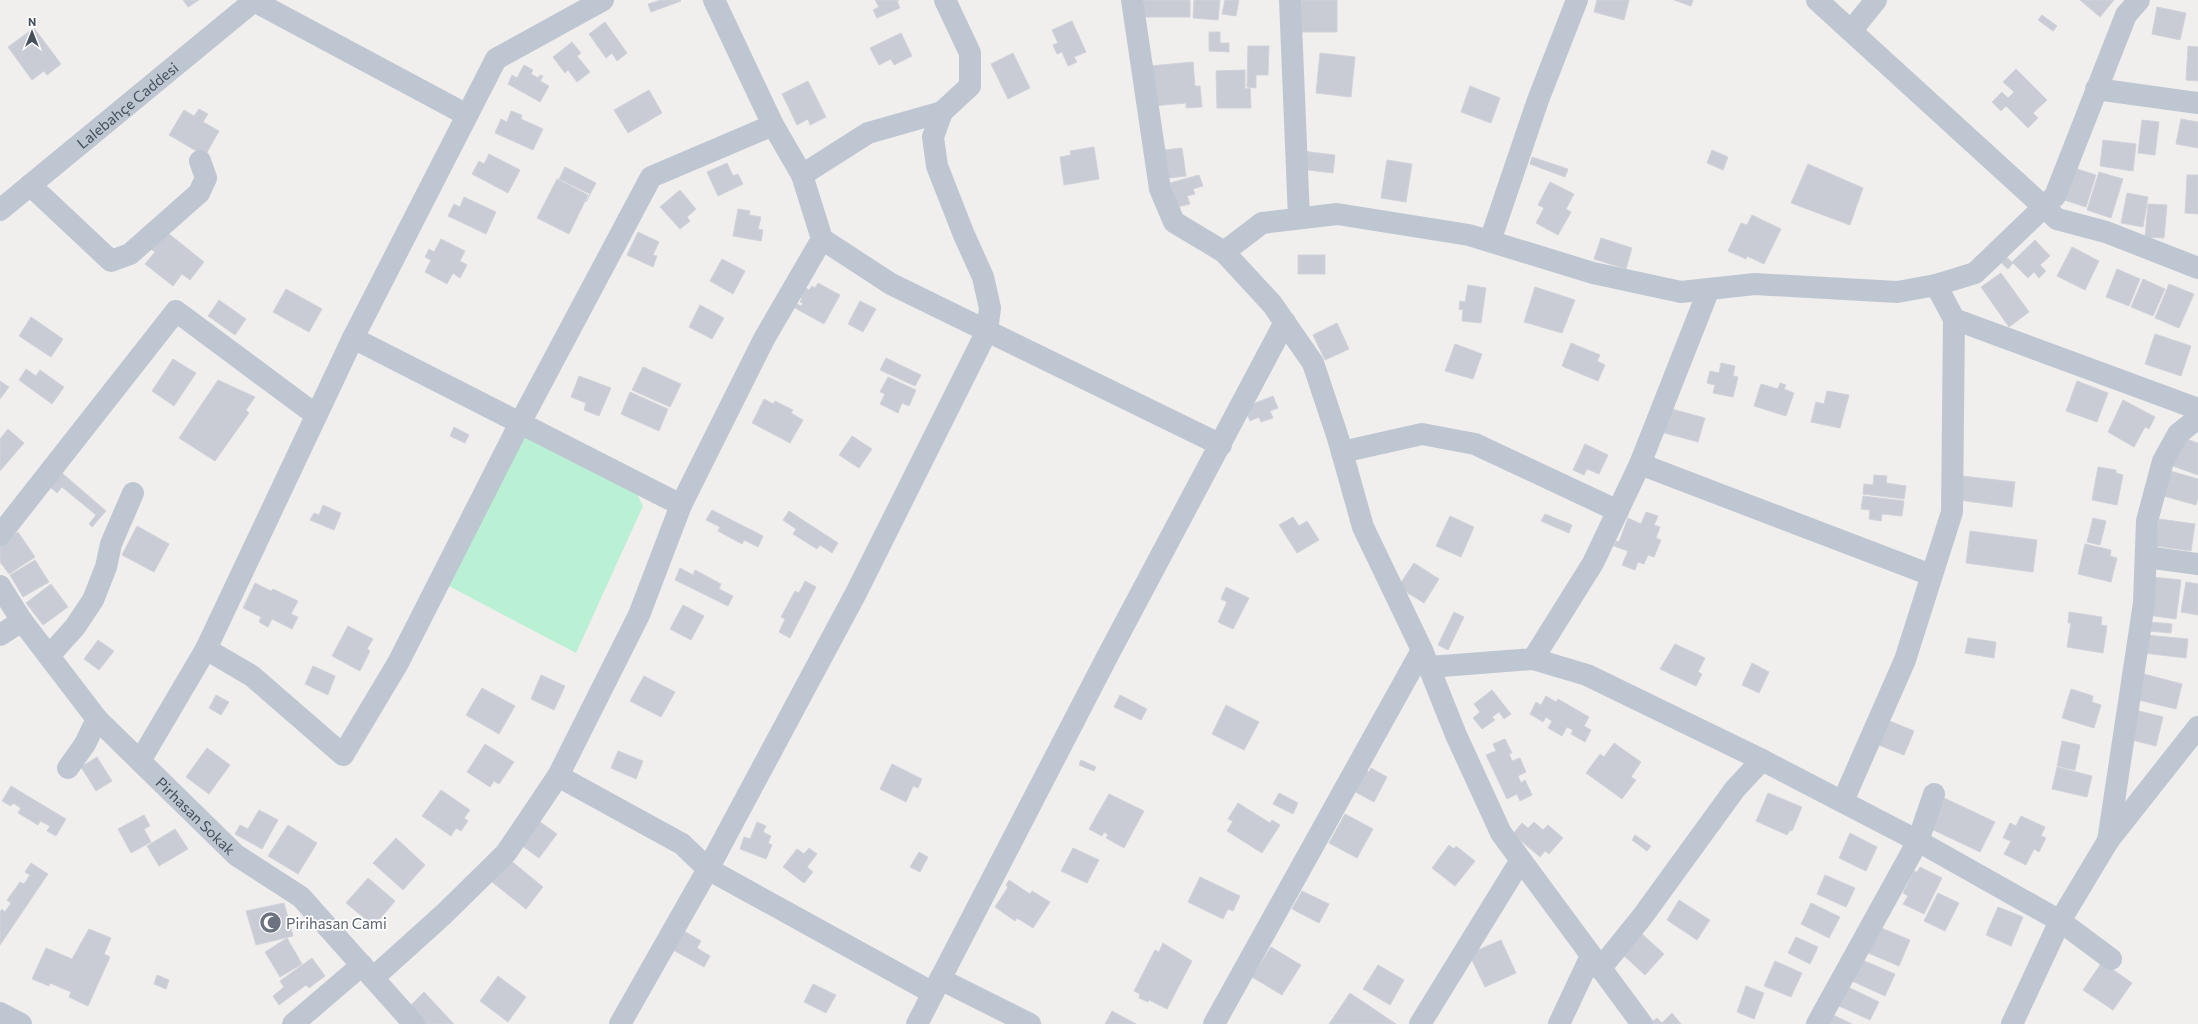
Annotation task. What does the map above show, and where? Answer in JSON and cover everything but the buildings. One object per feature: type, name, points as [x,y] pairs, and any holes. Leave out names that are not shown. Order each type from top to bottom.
[{"type":"street","points":[[255,0],[467,115]]},
{"type":"street","name":"Lalebahçe Caddesi","points":[[0,210],[255,0]]},
{"type":"street","points":[[140,761],[206,649],[353,338],[496,58],[603,0]]},
{"type":"street","points":[[714,0],[773,124],[802,175],[822,239],[891,284],[1221,445]]},
{"type":"street","points":[[802,175],[868,133],[942,112],[970,86],[970,52],[945,0]]},
{"type":"street","points":[[1132,0],[1160,189],[1174,222],[1224,252],[1272,304],[1313,363],[1342,452],[1363,527],[1426,658],[1456,735],[1501,833],[1642,1024]]},
{"type":"street","points":[[1290,0],[1299,218]]},
{"type":"street","points":[[1817,0],[2043,208],[2057,219],[2106,232],[2198,268]]},
{"type":"street","points":[[1851,30],[1876,0]]},
{"type":"street","points":[[1224,252],[1262,223],[1337,214],[1469,235],[1593,272],[1681,292],[1755,284],[1897,292],[1936,285],[1975,272],[2055,196],[2126,15],[2139,0]]},
{"type":"street","points":[[1490,241],[1572,1]]},
{"type":"street","points":[[2096,89],[2198,103]]},
{"type":"street","points":[[620,1024],[708,869],[856,593],[988,331],[990,308],[984,277],[964,235],[937,166],[933,137],[942,112]]},
{"type":"street","points":[[206,649],[252,676],[343,756],[398,663],[520,423],[650,177],[773,124]]},
{"type":"street","points":[[30,185],[111,261],[130,254],[199,193],[206,178],[200,161]]},
{"type":"street","points":[[293,1024],[444,914],[506,853],[558,776],[638,615],[681,505],[764,339],[822,239]]},
{"type":"street","points":[[1843,801],[1905,660],[1952,512],[1954,319],[1936,285]]},
{"type":"street","points":[[1533,659],[1593,563],[1618,511],[1640,464],[1708,289]]},
{"type":"street","points":[[0,535],[176,311],[316,416]]},
{"type":"street","points":[[1954,319],[2198,409]]},
{"type":"street","points":[[917,1024],[1104,664],[1285,322]]},
{"type":"street","points":[[353,338],[681,505]]},
{"type":"street","points":[[2108,841],[2144,603],[2147,521],[2163,461],[2178,434],[2198,418]]},
{"type":"street","points":[[1342,452],[1422,434],[1475,444],[1618,511]]},
{"type":"street","points":[[1640,464],[1931,575]]},
{"type":"street","points":[[49,656],[75,627],[93,600],[106,567],[111,544],[133,493]]},
{"type":"street","points":[[2146,557],[2198,564]]},
{"type":"street","name":"Pirhasan Sokak","points":[[0,586],[22,621],[97,719],[236,855],[301,897],[414,1024]]},
{"type":"street","points":[[0,635],[22,621]]},
{"type":"street","points":[[1426,658],[1533,659],[1587,675],[1762,760],[1918,841],[2060,921],[2110,959]]},
{"type":"street","points":[[1214,1024],[1426,658]]},
{"type":"street","points":[[68,768],[85,744],[97,719]]},
{"type":"street","points":[[2012,1024],[2060,921],[2108,841],[2198,727]]},
{"type":"street","points":[[1559,1024],[1596,962],[1642,917],[1735,789],[1762,760]]},
{"type":"street","points":[[558,776],[682,844],[708,869],[937,986],[1030,1024]]},
{"type":"street","points":[[1817,1024],[1918,841],[1934,794]]},
{"type":"street","points":[[1420,1024],[1521,860]]},
{"type":"street","points":[[0,1013],[21,1024]]},
{"type":"green space","points":[[527,437],[636,492],[643,506],[576,653],[443,583],[513,442]]},
{"type":"place","name":"Pirihasan Cami","points":[[270,923]]}]
